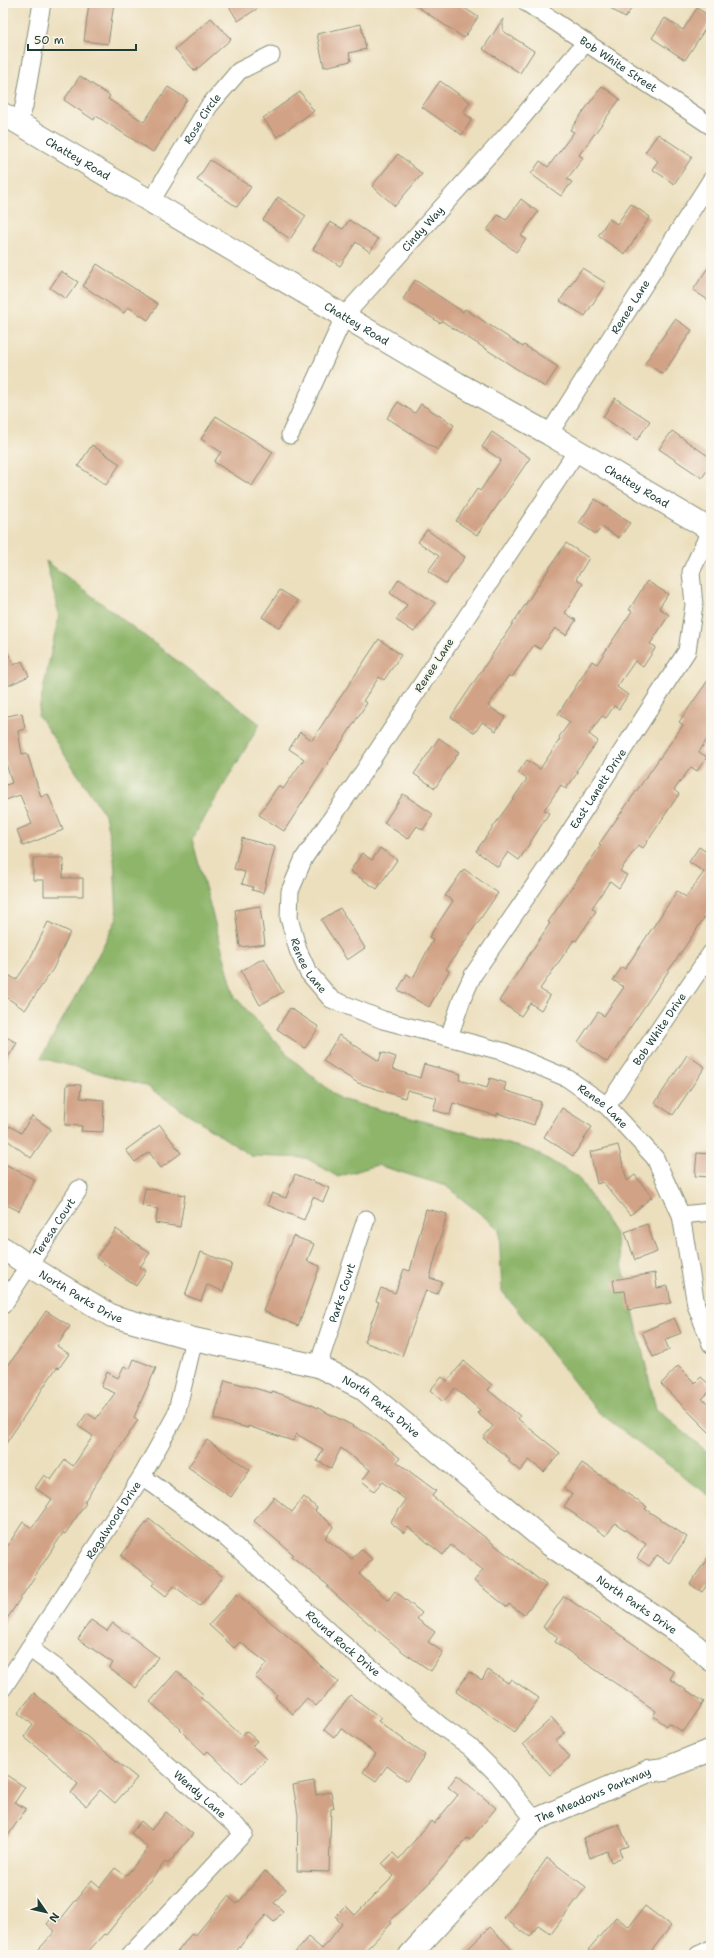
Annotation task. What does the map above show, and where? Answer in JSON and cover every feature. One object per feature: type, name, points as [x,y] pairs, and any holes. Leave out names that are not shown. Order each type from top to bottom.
[{"type":"street","points":[[11,118],[24,106],[42,3]]},
{"type":"street","name":"Bob White Street","points":[[527,3],[711,126]]},
{"type":"street","name":"Cindy Way","points":[[290,435],[345,315],[504,139],[586,42]]},
{"type":"street","name":"Rose Circle","points":[[151,201],[209,106],[240,71],[271,55]]},
{"type":"street","name":"Chattey Road","points":[[11,118],[345,315],[457,383],[548,434],[711,530]]},
{"type":"street","name":"Renee Lane","points":[[548,434],[711,180]]},
{"type":"street","name":"Renee Lane","points":[[577,451],[354,786],[304,858],[290,891],[289,918],[298,950],[308,972],[331,999],[383,1020],[505,1052],[567,1078],[607,1106],[655,1158],[681,1215],[696,1305],[711,1344]]},
{"type":"street","name":"East Lanett Drive","points":[[449,1037],[462,999],[473,975],[549,864],[687,651],[694,605],[691,572],[711,530]]},
{"type":"street","name":"Bob White Drive","points":[[607,1106],[711,953]]},
{"type":"street","name":"Teresa Court","points":[[3,1306],[79,1189]]},
{"type":"street","points":[[681,1215],[711,1212]]},
{"type":"street","name":"Parks Court","points":[[318,1366],[366,1219]]},
{"type":"street","name":"North Parks Drive","points":[[3,1248],[29,1266],[112,1316],[194,1339],[318,1366],[362,1388],[550,1545],[690,1640],[711,1660]]},
{"type":"street","name":"Regalwood Drive","points":[[3,1688],[142,1476],[176,1415],[194,1339]]},
{"type":"street","name":"Round Rock Drive","points":[[142,1476],[224,1536],[344,1644],[441,1726],[470,1747],[498,1775],[535,1820]]},
{"type":"street","name":"Wendy Lane","points":[[29,1648],[58,1669],[244,1833],[130,1955]]},
{"type":"street","name":"The Meadows Parkway","points":[[410,1955],[535,1820],[649,1771],[664,1769],[711,1750]]},
{"type":"street","points":[[698,1955],[711,1949]]},
{"type":"green space","points":[[46,561],[260,724],[192,839],[235,997],[291,1058],[340,1099],[534,1151],[578,1177],[615,1234],[656,1409],[711,1455],[711,1497],[597,1411],[502,1291],[499,1229],[446,1186],[377,1165],[338,1177],[306,1158],[251,1156],[145,1085],[41,1058],[101,950],[117,918],[114,858],[105,815],[38,715],[59,614]]},
{"type":"building","points":[[89,3],[114,3],[108,44],[84,41]]},
{"type":"building","points":[[227,3],[266,3],[238,21]]},
{"type":"building","points":[[412,3],[457,3],[478,17],[464,38]]},
{"type":"building","points":[[603,3],[635,3],[625,18]]},
{"type":"building","points":[[697,8],[711,17],[711,20],[685,60],[652,38],[665,18],[683,30]]},
{"type":"building","points":[[211,18],[231,39],[195,71],[175,49]]},
{"type":"building","points":[[503,19],[503,31],[534,51],[520,73],[483,49]]},
{"type":"building","points":[[361,24],[366,49],[349,53],[351,61],[324,67],[317,34]]},
{"type":"building","points":[[80,76],[110,96],[108,99],[144,122],[168,87],[187,99],[153,152],[96,116],[94,120],[64,100]]},
{"type":"building","points":[[440,81],[470,102],[463,113],[472,119],[462,135],[422,107]]},
{"type":"building","points":[[602,86],[620,99],[579,155],[583,158],[567,179],[572,182],[561,196],[531,174],[540,161],[548,167],[574,132],[570,130]]},
{"type":"building","points":[[300,92],[314,111],[277,137],[263,118]]},
{"type":"building","points":[[658,134],[692,157],[674,184],[652,169],[658,161],[645,152]]},
{"type":"building","points":[[398,154],[422,174],[395,206],[372,186]]},
{"type":"building","points":[[210,160],[251,187],[237,207],[197,180]]},
{"type":"building","points":[[278,197],[306,216],[290,239],[263,220]]},
{"type":"building","points":[[521,199],[538,212],[521,236],[526,239],[516,252],[487,230],[498,215],[506,220]]},
{"type":"building","points":[[631,204],[650,217],[625,254],[598,236],[609,219],[617,224]]},
{"type":"building","points":[[349,220],[378,239],[370,252],[356,242],[340,266],[313,249],[330,222],[343,229]]},
{"type":"building","points":[[711,263],[711,302],[693,290]]},
{"type":"building","points":[[97,264],[158,304],[148,320],[128,307],[124,313],[83,286]]},
{"type":"building","points":[[582,268],[606,283],[585,316],[560,301]]},
{"type":"building","points":[[61,271],[78,282],[66,299],[50,288]]},
{"type":"building","points":[[415,280],[463,312],[465,309],[523,347],[524,345],[558,367],[545,387],[442,321],[440,323],[403,299]]},
{"type":"building","points":[[675,319],[692,330],[663,374],[645,363]]},
{"type":"building","points":[[615,398],[650,421],[637,440],[603,417]]},
{"type":"building","points":[[398,402],[415,413],[421,404],[454,425],[438,450],[387,418]]},
{"type":"building","points":[[216,416],[273,452],[252,486],[214,462],[221,452],[201,439]]},
{"type":"building","points":[[672,431],[711,458],[711,464],[702,478],[659,449]]},
{"type":"building","points":[[492,432],[530,458],[477,535],[456,521],[477,489],[480,491],[501,460],[482,447]]},
{"type":"building","points":[[92,445],[120,464],[106,485],[78,466]]},
{"type":"building","points":[[595,499],[630,523],[619,538],[602,527],[596,534],[579,523]]},
{"type":"building","points":[[427,530],[465,557],[446,584],[428,571],[439,556],[418,542]]},
{"type":"building","points":[[566,543],[589,558],[576,579],[583,584],[565,613],[576,620],[566,635],[555,628],[540,649],[534,645],[512,677],[509,675],[488,706],[505,717],[496,731],[482,722],[475,733],[451,717]]},
{"type":"building","points":[[399,579],[435,603],[414,632],[396,620],[407,605],[390,593]]},
{"type":"building","points":[[647,581],[668,594],[659,608],[669,615],[650,644],[656,647],[643,667],[635,661],[617,687],[628,695],[619,709],[614,706],[606,718],[602,716],[589,734],[598,741],[576,771],[578,772],[566,789],[561,785],[544,810],[549,813],[519,860],[508,852],[498,867],[476,851],[527,779],[518,773],[527,760],[540,769],[560,739],[559,737],[570,722],[558,714],[592,661],[597,664],[632,611],[629,610]]},
{"type":"building","points":[[280,590],[298,601],[280,628],[262,617]]},
{"type":"building","points":[[379,639],[401,655],[384,680],[379,677],[363,701],[367,703],[284,831],[259,815],[278,786],[283,789],[304,759],[289,749],[300,732],[312,740]]},
{"type":"building","points":[[3,643],[14,665],[22,661],[29,676],[3,688]]},
{"type":"building","points":[[711,676],[711,733],[699,752],[707,757],[697,771],[691,767],[674,790],[679,794],[643,848],[638,845],[620,871],[627,875],[619,888],[610,881],[592,908],[596,911],[576,941],[574,940],[540,989],[550,996],[541,1010],[530,1003],[521,1016],[499,1001],[550,923],[548,922],[601,845],[599,844],[683,725],[679,722]]},
{"type":"building","points":[[22,713],[25,729],[18,731],[22,754],[27,753],[41,797],[48,794],[63,830],[23,846],[17,830],[32,824],[20,795],[3,801],[3,786],[12,783],[3,754],[3,717]]},
{"type":"building","points":[[439,738],[459,752],[435,788],[414,774]]},
{"type":"building","points":[[403,794],[433,814],[423,830],[417,826],[408,839],[384,823]]},
{"type":"building","points":[[242,838],[275,847],[263,893],[252,890],[253,887],[242,884],[245,872],[234,869]]},
{"type":"building","points":[[699,847],[711,855],[711,908],[607,1062],[578,1042],[598,1012],[604,1016],[624,987],[613,980],[622,967],[625,969],[677,891],[686,897],[704,872],[689,862]]},
{"type":"building","points":[[380,848],[397,860],[377,889],[350,871],[362,853],[372,860]]},
{"type":"building","points":[[33,858],[64,858],[63,878],[83,878],[83,896],[44,896],[44,880],[33,880]]},
{"type":"building","points":[[464,869],[498,893],[446,969],[449,971],[429,1007],[398,990],[407,974],[413,978],[433,940],[429,937],[453,901],[445,896]]},
{"type":"building","points":[[260,906],[265,944],[240,947],[235,910]]},
{"type":"building","points":[[340,908],[365,948],[347,960],[321,920]]},
{"type":"building","points":[[48,922],[70,932],[53,969],[25,1010],[3,995],[3,971],[16,980],[29,961]]},
{"type":"building","points":[[264,958],[283,992],[260,1005],[241,971]]},
{"type":"building","points":[[290,1008],[319,1027],[305,1048],[277,1029]]},
{"type":"building","points":[[3,1035],[17,1043],[3,1065]]},
{"type":"building","points":[[339,1035],[379,1061],[382,1052],[396,1057],[392,1069],[420,1078],[424,1064],[461,1074],[459,1080],[487,1088],[490,1078],[506,1083],[504,1090],[541,1102],[534,1125],[497,1113],[497,1116],[453,1103],[450,1115],[433,1110],[437,1098],[407,1090],[405,1098],[358,1083],[323,1061]]},
{"type":"building","points":[[687,1055],[705,1067],[673,1115],[655,1103]]},
{"type":"building","points":[[67,1084],[81,1085],[80,1098],[104,1100],[103,1132],[81,1131],[82,1126],[65,1125]]},
{"type":"building","points":[[562,1108],[592,1127],[573,1156],[544,1137]]},
{"type":"building","points":[[32,1116],[51,1129],[31,1158],[3,1137],[10,1126],[21,1133]]},
{"type":"building","points":[[160,1125],[181,1153],[161,1168],[149,1152],[135,1162],[126,1150]]},
{"type":"building","points":[[618,1145],[627,1181],[635,1175],[652,1197],[630,1215],[603,1182],[597,1184],[590,1152]]},
{"type":"building","points":[[697,1153],[711,1154],[711,1177],[695,1176]]},
{"type":"building","points":[[3,1163],[35,1180],[19,1211],[3,1203]]},
{"type":"building","points":[[295,1174],[329,1188],[323,1202],[313,1197],[304,1220],[267,1205],[272,1193],[286,1198]]},
{"type":"building","points":[[145,1188],[185,1195],[180,1227],[155,1223],[158,1209],[142,1206]]},
{"type":"building","points":[[426,1209],[447,1214],[430,1278],[442,1282],[437,1294],[426,1290],[402,1356],[364,1342],[379,1302],[376,1301],[381,1288],[395,1293],[404,1269],[410,1271]]},
{"type":"building","points":[[647,1224],[657,1252],[635,1260],[625,1232]]},
{"type":"building","points":[[116,1229],[150,1253],[140,1267],[146,1271],[136,1286],[96,1258]]},
{"type":"building","points":[[293,1236],[314,1244],[307,1261],[320,1266],[298,1326],[263,1311]]},
{"type":"building","points":[[201,1252],[232,1264],[223,1291],[207,1285],[201,1301],[185,1295]]},
{"type":"building","points":[[655,1273],[657,1288],[668,1286],[671,1303],[628,1310],[625,1291],[615,1292],[613,1280]]},
{"type":"building","points":[[46,1311],[70,1326],[57,1346],[69,1354],[59,1368],[57,1367],[3,1448],[3,1373]]},
{"type":"building","points":[[674,1318],[681,1333],[665,1340],[669,1350],[653,1357],[642,1332]]},
{"type":"building","points":[[134,1359],[156,1368],[134,1417],[138,1420],[84,1502],[86,1503],[65,1534],[63,1533],[3,1625],[3,1542],[8,1545],[23,1522],[32,1528],[52,1499],[35,1488],[44,1475],[51,1480],[65,1460],[73,1466],[93,1436],[78,1426],[87,1413],[96,1419],[115,1393],[101,1387],[107,1372],[118,1378],[124,1366],[130,1369]]},
{"type":"building","points":[[464,1361],[492,1385],[488,1390],[520,1416],[518,1419],[560,1453],[544,1472],[529,1460],[520,1471],[508,1461],[510,1459],[483,1438],[493,1426],[477,1413],[480,1410],[455,1388],[443,1402],[430,1390],[442,1377],[447,1381]]},
{"type":"building","points":[[678,1366],[695,1383],[701,1377],[711,1386],[711,1390],[702,1399],[711,1405],[711,1434],[661,1384]]},
{"type":"building","points":[[225,1380],[272,1393],[272,1391],[312,1405],[369,1434],[400,1458],[397,1462],[436,1491],[432,1496],[546,1585],[524,1615],[509,1604],[507,1607],[474,1581],[483,1570],[451,1545],[443,1555],[408,1527],[404,1533],[390,1522],[406,1500],[382,1482],[374,1491],[362,1481],[370,1470],[341,1448],[331,1468],[317,1461],[323,1449],[296,1434],[293,1441],[248,1426],[248,1428],[214,1419]]},
{"type":"building","points":[[207,1440],[250,1470],[231,1497],[188,1467]]},
{"type":"building","points":[[582,1463],[647,1507],[645,1509],[687,1537],[669,1563],[657,1555],[649,1566],[637,1558],[646,1544],[615,1523],[606,1536],[564,1507],[572,1494],[564,1489]]},
{"type":"building","points":[[274,1497],[292,1512],[304,1497],[317,1508],[315,1511],[334,1526],[325,1538],[352,1559],[361,1549],[372,1559],[359,1574],[388,1600],[395,1591],[422,1613],[417,1619],[435,1632],[428,1642],[443,1652],[431,1671],[403,1652],[360,1616],[327,1587],[329,1586],[291,1556],[293,1554],[254,1521]]},
{"type":"building","points":[[149,1519],[223,1577],[200,1606],[174,1586],[166,1596],[152,1585],[155,1582],[121,1556]]},
{"type":"building","points":[[711,1553],[711,1588],[707,1585],[702,1592],[690,1584]]},
{"type":"building","points":[[237,1594],[303,1649],[338,1682],[316,1706],[307,1698],[293,1714],[275,1697],[277,1695],[255,1677],[267,1663],[240,1642],[234,1648],[209,1625]]},
{"type":"building","points":[[564,1596],[674,1672],[670,1679],[704,1702],[683,1732],[669,1723],[667,1726],[653,1716],[656,1711],[555,1642],[558,1637],[543,1627]]},
{"type":"building","points":[[91,1620],[107,1631],[113,1623],[158,1657],[136,1688],[109,1668],[113,1663],[78,1639]]},
{"type":"building","points":[[488,1670],[508,1683],[511,1679],[539,1698],[515,1732],[456,1692],[469,1672],[482,1680]]},
{"type":"building","points":[[177,1671],[203,1694],[200,1697],[242,1736],[246,1731],[257,1741],[252,1746],[266,1759],[242,1784],[208,1751],[205,1754],[180,1730],[181,1729],[150,1702]]},
{"type":"building","points":[[34,1693],[137,1778],[115,1803],[100,1790],[86,1806],[71,1793],[78,1784],[47,1755],[24,1737],[33,1725],[18,1713]]},
{"type":"building","points":[[350,1695],[381,1718],[378,1721],[425,1755],[407,1781],[387,1766],[376,1781],[363,1772],[376,1754],[341,1728],[334,1738],[324,1730]]},
{"type":"building","points":[[552,1718],[565,1733],[556,1741],[570,1757],[550,1775],[523,1744]]},
{"type":"building","points":[[3,1773],[25,1787],[15,1802],[26,1809],[3,1843]]},
{"type":"building","points":[[457,1775],[496,1808],[470,1840],[467,1838],[431,1881],[390,1921],[392,1923],[361,1955],[293,1955],[308,1937],[322,1949],[342,1924],[335,1917],[346,1906],[355,1915],[394,1876],[382,1864],[393,1853],[399,1859],[431,1821],[434,1824],[458,1795],[448,1787]]},
{"type":"building","points":[[314,1781],[316,1795],[331,1792],[334,1808],[331,1809],[329,1872],[297,1871],[298,1815],[293,1785]]},
{"type":"building","points":[[166,1812],[193,1834],[168,1864],[165,1862],[106,1935],[104,1934],[85,1955],[34,1955],[55,1931],[47,1924],[54,1915],[60,1920],[92,1880],[100,1887],[115,1868],[126,1876],[148,1848],[131,1833],[141,1821],[151,1830]]},
{"type":"building","points":[[619,1824],[628,1846],[619,1849],[622,1857],[611,1862],[607,1851],[590,1858],[583,1838]]},
{"type":"building","points":[[547,1858],[586,1887],[551,1934],[538,1925],[530,1937],[504,1918]]},
{"type":"building","points":[[265,1871],[286,1889],[274,1903],[283,1911],[274,1922],[266,1915],[233,1955],[175,1955],[192,1933],[195,1936],[228,1896],[237,1904]]},
{"type":"building","points":[[645,1906],[671,1926],[648,1955],[595,1955],[588,1950],[616,1917],[629,1927]]},
{"type":"building","points":[[490,1927],[517,1955],[462,1955]]}]
